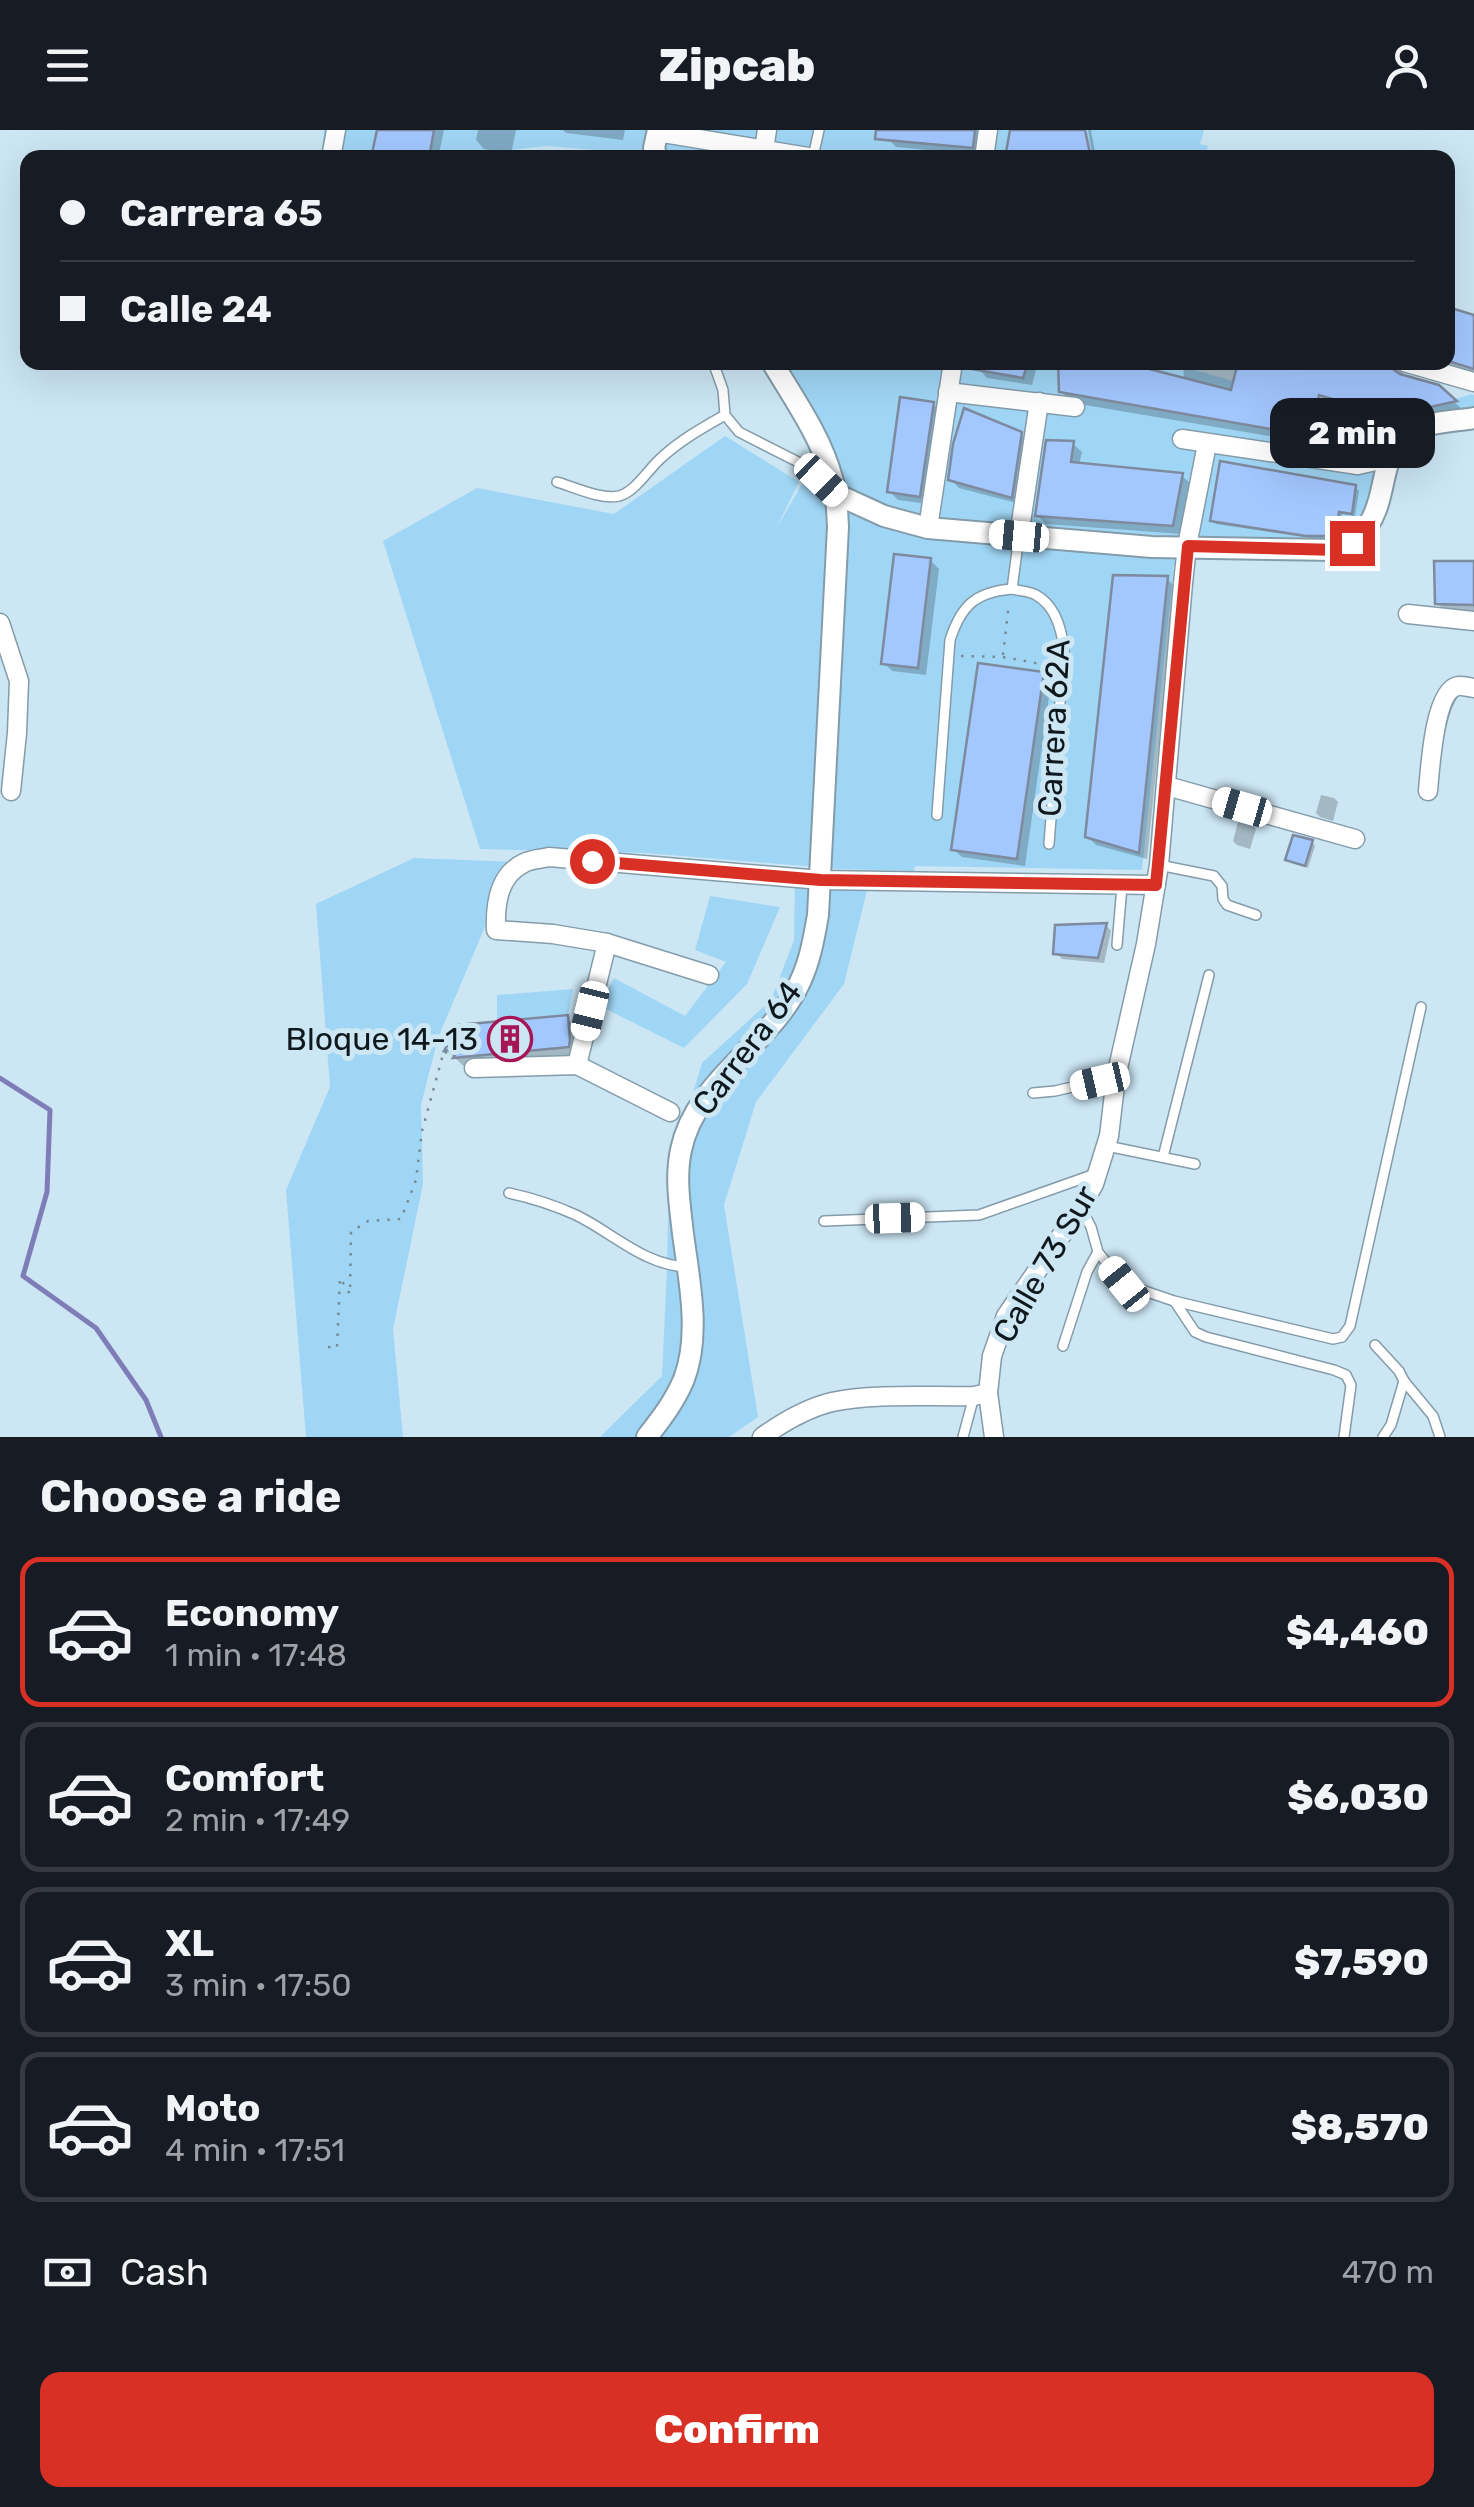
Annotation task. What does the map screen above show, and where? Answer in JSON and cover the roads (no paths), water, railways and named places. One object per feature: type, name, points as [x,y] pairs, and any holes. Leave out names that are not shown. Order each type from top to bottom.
[{"type":"street","points":[[658,131],[764,150],[767,130]]},
{"type":"street","name":"Carrera 64","points":[[647,1437],[670,1407],[691,1349],[688,1267],[677,1188],[681,1148],[697,1110],[781,1012],[800,984],[812,949],[821,880],[838,527],[836,494],[813,432],[777,370]]},
{"type":"street","points":[[928,528],[952,370]]},
{"type":"street","points":[[1432,370],[1474,382]]},
{"type":"street","points":[[948,392],[1075,407]]},
{"type":"street","points":[[1019,536],[1039,402]]},
{"type":"street","points":[[836,494],[884,516],[928,528],[1152,547],[1338,550],[1363,532],[1375,512],[1388,458],[1399,441],[1415,428],[1474,418]]},
{"type":"street","points":[[1182,439],[1358,465],[1388,458]]},
{"type":"street","name":"Calle 73 Sur","points":[[994,1437],[981,1395],[1006,1316],[1080,1208],[1107,1146],[1116,1077],[1159,865],[1188,546],[1207,444]]},
{"type":"street","points":[[1408,614],[1474,621]]},
{"type":"street","points":[[0,623],[19,681],[18,733],[10,791]]},
{"type":"street","points":[[1428,791],[1443,700],[1458,685],[1474,688]]},
{"type":"street","points":[[1166,786],[1355,839]]},
{"type":"street","points":[[708,975],[607,942],[496,930],[495,906],[513,870],[525,862],[549,857],[821,880],[1156,885]]},
{"type":"street","points":[[577,1065],[607,942]]},
{"type":"street","points":[[474,1068],[577,1065],[670,1112]]},
{"type":"street","points":[[762,1437],[788,1419],[832,1402],[981,1395]]},
{"type":"lane","points":[[715,370],[723,390],[725,415],[739,432],[806,466],[836,494]]},
{"type":"lane","points":[[557,482],[606,496],[620,496],[637,484],[660,458],[725,415]]},
{"type":"lane","points":[[937,815],[950,640],[957,618],[975,599],[990,590],[1012,589],[1019,536]]},
{"type":"lane","name":"Carrera 62A","points":[[1012,589],[1036,595],[1052,610],[1061,627],[1063,669],[1048,844]]},
{"type":"lane","points":[[1159,865],[1214,876],[1222,886],[1227,905],[1256,915]]},
{"type":"lane","points":[[1117,945],[1122,883]]},
{"type":"lane","points":[[1164,1157],[1208,976]]},
{"type":"lane","points":[[1080,1208],[1098,1252],[1124,1284],[1174,1302],[1314,1335],[1342,1337],[1350,1326],[1421,1007]]},
{"type":"lane","points":[[1033,1093],[1116,1077]]},
{"type":"lane","points":[[1107,1146],[1195,1164]]},
{"type":"lane","points":[[824,1221],[979,1215],[1098,1173]]},
{"type":"lane","points":[[509,1193],[577,1216],[654,1261],[688,1267]]},
{"type":"lane","points":[[1064,1346],[1087,1272],[1098,1252]]},
{"type":"lane","points":[[1174,1302],[1195,1332],[1206,1337],[1346,1375],[1351,1385],[1344,1437]]},
{"type":"lane","points":[[1375,1346],[1400,1371],[1433,1416],[1440,1437]]},
{"type":"lane","points":[[1384,1437],[1404,1381]]},
{"type":"lane","points":[[963,1437],[981,1395]]},
{"type":"waterway","points":[[0,1078],[50,1110],[47,1192],[23,1276],[96,1328],[146,1400],[161,1437]]},
{"type":"place","name":"Bloque 14-13","points":[[510,1039]]}]
